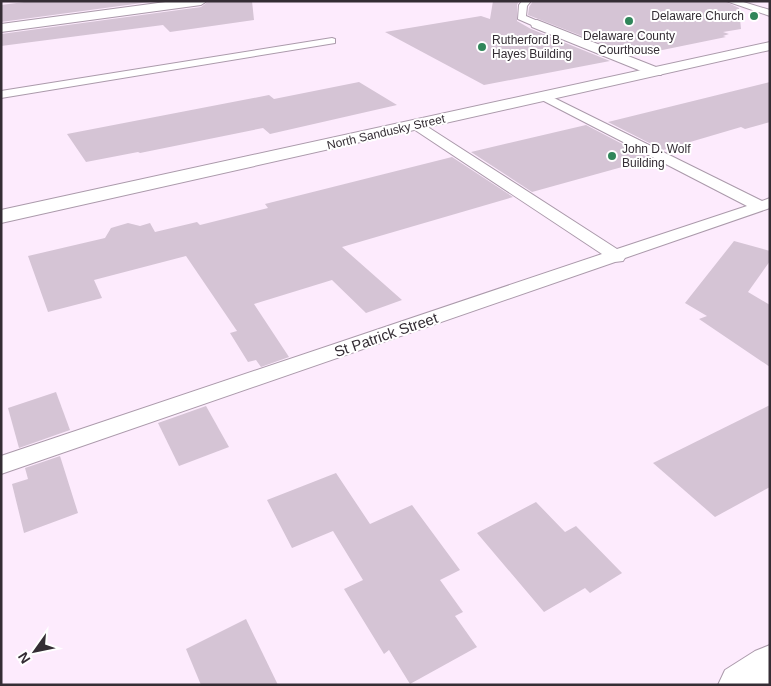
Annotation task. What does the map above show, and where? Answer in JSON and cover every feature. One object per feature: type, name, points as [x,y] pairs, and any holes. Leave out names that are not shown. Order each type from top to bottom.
[{"type":"street","points":[[1,28],[201,1]]},
{"type":"street","points":[[537,24],[656,72]]},
{"type":"street","name":"North Sandusky Street","points":[[1,217],[770,46]]},
{"type":"street","points":[[740,685],[770,665]]},
{"type":"lane","points":[[527,1],[521,17],[537,24]]},
{"type":"lane","points":[[730,1],[770,13]]},
{"type":"lane","points":[[1,95],[332,41]]},
{"type":"lane","points":[[544,97],[766,205]]},
{"type":"lane","points":[[416,125],[617,257]]},
{"type":"lane","name":"St Patrick Street","points":[[1,465],[766,205]]},
{"type":"building","points":[[32,1],[157,1],[1,22],[1,5]]},
{"type":"building","points":[[209,1],[252,1],[254,20],[170,32],[163,25],[1,46],[1,34],[201,7]]},
{"type":"building","name":"Rutherford B. Hayes Building","points":[[493,1],[519,1],[517,5],[517,21],[531,29],[610,61],[484,85],[385,32],[481,16],[490,19]]},
{"type":"building","name":"Delaware County Courthouse","points":[[533,1],[724,1],[739,8],[741,29],[723,32],[729,34],[723,36],[726,37],[633,56],[528,15],[529,7]]},
{"type":"building","points":[[359,82],[397,105],[270,134],[263,128],[86,162],[67,134],[269,95],[274,99]]},
{"type":"building","points":[[770,82],[770,122],[745,129],[741,127],[663,150],[608,122]]},
{"type":"building","name":"John D. Wolf Building","points":[[586,125],[651,159],[532,192],[471,152]]},
{"type":"building","points":[[452,157],[513,197],[342,247],[402,300],[366,313],[332,280],[254,304],[289,357],[261,367],[256,360],[248,362],[230,333],[237,331],[186,256],[94,280],[102,298],[48,312],[28,256],[105,238],[111,228],[128,223],[140,226],[150,223],[155,232],[197,222],[200,225],[268,208],[265,204]]},
{"type":"building","points":[[734,241],[770,251],[770,261],[748,292],[770,305],[770,367],[699,319],[707,316],[685,303]]},
{"type":"building","points":[[56,392],[70,430],[19,448],[8,408]]},
{"type":"building","points":[[770,405],[770,487],[715,517],[653,463]]},
{"type":"building","points":[[206,406],[229,447],[179,466],[158,423]]},
{"type":"building","points":[[60,456],[78,513],[24,533],[12,484],[28,479],[25,468]]},
{"type":"building","points":[[336,473],[370,524],[412,505],[460,570],[440,580],[463,612],[455,616],[477,647],[410,684],[389,650],[384,654],[344,589],[363,580],[333,531],[292,548],[267,500]]},
{"type":"building","points":[[536,502],[565,532],[576,526],[622,573],[590,593],[585,588],[544,612],[477,533]]},
{"type":"building","points":[[246,619],[278,685],[201,685],[186,649]]},
{"type":"place","name":"Delaware Church","points":[[754,16]]},
{"type":"place","name":"Delaware County Courthouse","points":[[629,21]]},
{"type":"place","name":"Rutherford B. Hayes Building","points":[[482,47]]},
{"type":"place","name":"John D. Wolf Building","points":[[612,156]]}]
